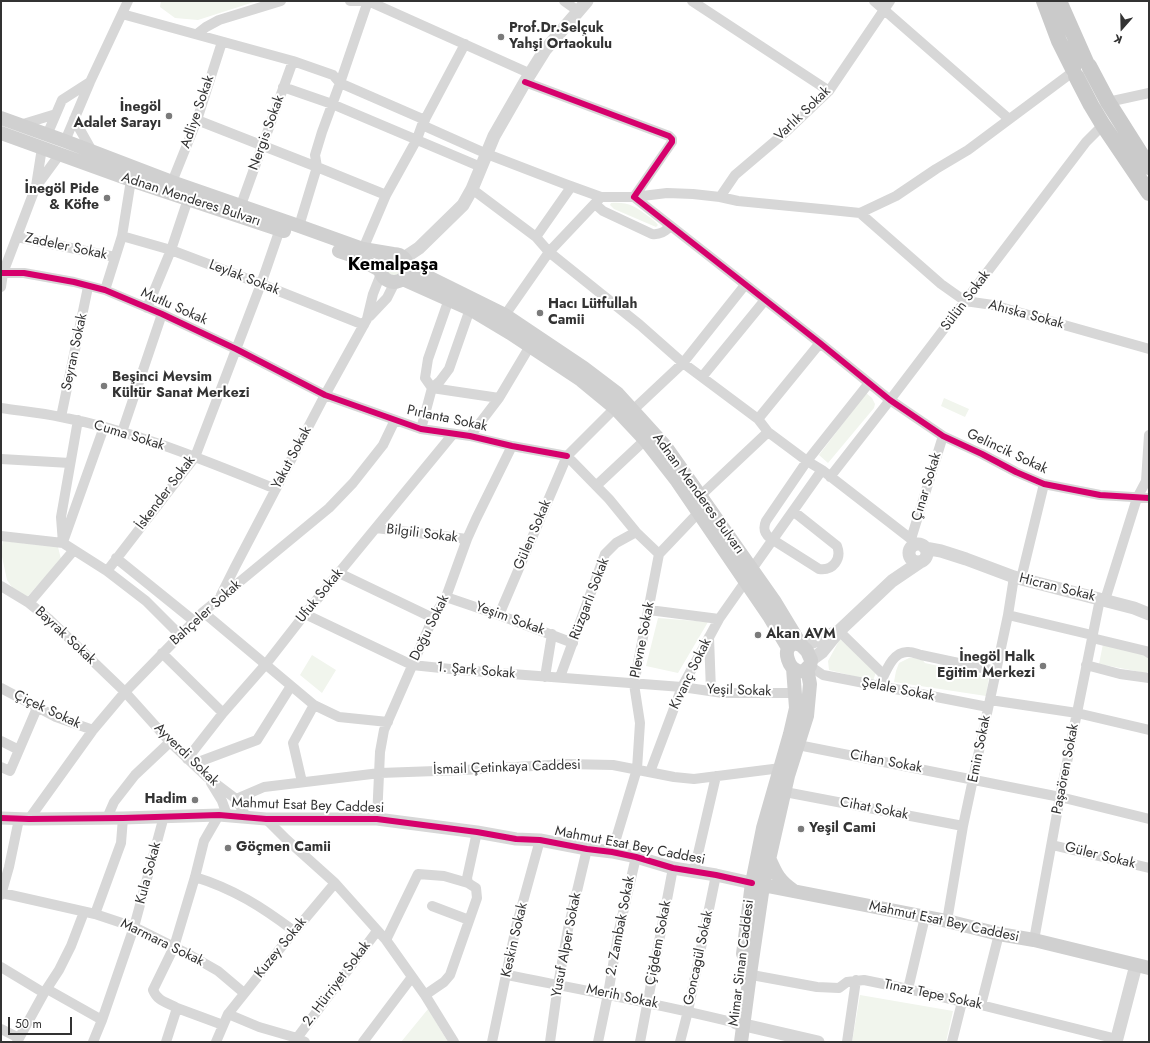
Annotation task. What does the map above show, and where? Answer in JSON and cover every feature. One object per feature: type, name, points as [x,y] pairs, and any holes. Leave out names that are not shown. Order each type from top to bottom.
[{"type":"main road","points":[[1044,1],[1059,41],[1108,102],[1149,167]]},
{"type":"main road","points":[[1059,1],[1091,105],[1149,193]]},
{"type":"main road","name":"Adnan Menderes Bulvarı","points":[[1,118],[20,125],[45,141]]},
{"type":"main road","name":"Adnan Menderes Bulvarı","points":[[1,133],[45,141],[63,147],[131,180],[280,229],[354,256],[380,272],[387,280],[400,268]]},
{"type":"main road","name":"Adnan Menderes Bulvarı","points":[[63,147],[92,151],[172,182],[363,249],[400,268],[505,315],[584,368],[617,394],[666,447],[775,602],[797,646]]},
{"type":"main road","points":[[380,272],[382,261],[388,255],[400,268]]},
{"type":"main road","name":"Adnan Menderes Bulvarı","points":[[400,268],[449,299],[470,309],[530,346],[581,380],[615,408],[645,440],[677,481],[769,616],[797,646]]},
{"type":"main road","points":[[757,884],[769,858],[788,776],[807,716],[810,684],[809,665],[808,651],[797,646],[787,653],[788,660],[797,671],[805,671],[809,665]]},
{"type":"main road","points":[[757,884],[763,828],[781,768],[796,708],[793,668]]},
{"type":"main road","points":[[769,858],[775,871],[784,884],[796,892]]},
{"type":"main road","name":"Mahmut Esat Bey Caddesi","points":[[757,884],[946,921],[999,934],[1034,940],[1142,967]]},
{"type":"main road","name":"Mimar Sinan Caddesi","points":[[741,1042],[740,1024],[745,974],[757,884]]},
{"type":"main road","name":"Mimar Sinan Caddesi","points":[[733,1042],[740,1024]]},
{"type":"street","points":[[36,186],[63,147],[90,82],[128,1]]},
{"type":"street","points":[[197,34],[219,20],[281,1]]},
{"type":"street","points":[[350,1],[367,1]]},
{"type":"street","points":[[299,226],[318,167],[315,155],[368,1],[465,44],[528,78],[669,136],[672,139],[672,142],[634,197]]},
{"type":"street","points":[[564,1],[578,11]]},
{"type":"street","points":[[366,322],[387,298],[400,268],[463,206],[472,189],[494,136],[528,78],[545,50],[587,1]]},
{"type":"street","points":[[692,1],[829,91]]},
{"type":"street","points":[[874,1],[887,5],[1009,119]]},
{"type":"street","name":"Varlık Sokak","points":[[720,198],[735,175],[788,130],[829,91],[887,5]]},
{"type":"street","points":[[122,14],[293,61],[333,75],[340,83],[487,154],[571,187],[598,200],[667,193],[720,198],[738,202],[860,213],[896,196],[936,169],[968,150],[1080,69]]},
{"type":"street","name":"Adliye Sokak","points":[[172,182],[197,120],[222,42]]},
{"type":"street","points":[[363,249],[386,196],[417,139],[465,44]]},
{"type":"street","name":"Nergis Sokak","points":[[241,205],[293,61]]},
{"type":"street","points":[[1,288],[2,273],[36,186],[45,141],[62,100],[90,82]]},
{"type":"street","points":[[283,87],[332,104],[417,139],[481,168]]},
{"type":"street","points":[[1108,102],[1149,93]]},
{"type":"street","points":[[20,125],[56,114]]},
{"type":"street","points":[[74,119],[92,151]]},
{"type":"street","points":[[197,120],[318,167],[386,196]]},
{"type":"street","name":"Sülün Sokak","points":[[752,569],[793,511],[890,400],[1086,142],[1103,125]]},
{"type":"street","points":[[105,290],[122,236],[131,180]]},
{"type":"street","points":[[536,237],[571,187]]},
{"type":"street","points":[[472,189],[536,237],[550,252],[640,325],[683,364],[758,419],[768,432],[807,462],[826,474],[918,551],[892,581],[839,631],[809,665]]},
{"type":"street","name":"Gelincik Sokak","points":[[634,197],[890,400],[943,436],[1044,484],[1100,495],[1149,498]]},
{"type":"street","points":[[147,308],[188,199]]},
{"type":"street","points":[[598,200],[603,211],[652,234],[662,233],[671,226]]},
{"type":"street","points":[[505,315],[550,252],[598,200]]},
{"type":"street","name":"Ahıska Sokak","points":[[860,213],[941,284],[965,301],[994,305],[1149,349]]},
{"type":"street","name":"İskender Sokak","points":[[107,571],[195,457],[261,284],[280,229]]},
{"type":"street","name":"Zadeler Sokak","points":[[17,236],[115,257]]},
{"type":"street","name":"Leylak Sokak","points":[[122,236],[170,250],[366,322]]},
{"type":"street","points":[[366,322],[380,272]]},
{"type":"street","name":"Mutlu Sokak","points":[[2,273],[24,273],[74,282],[88,287],[105,290],[162,314],[236,349],[325,395]]},
{"type":"street","points":[[633,410],[683,364],[745,284]]},
{"type":"street","name":"Seyran Sokak","points":[[61,416],[88,287]]},
{"type":"street","points":[[449,299],[426,367],[425,378],[432,388],[499,398]]},
{"type":"street","points":[[702,377],[765,300]]},
{"type":"street","points":[[421,429],[432,388],[440,381],[448,368],[470,309]]},
{"type":"street","points":[[122,432],[162,314]]},
{"type":"street","name":"Yakut Sokak","points":[[220,598],[325,395],[366,322]]},
{"type":"street","points":[[758,419],[820,343]]},
{"type":"street","points":[[470,436],[499,398],[530,346]]},
{"type":"street","points":[[793,511],[837,546],[839,555],[836,563],[830,568],[819,569],[772,540],[765,533],[764,524],[807,462],[869,383]]},
{"type":"street","name":"Pırlanta Sokak","points":[[325,395],[421,429],[470,436],[512,446],[568,456]]},
{"type":"street","name":"Cuma Sokak","points":[[1,408],[61,416],[122,432],[195,457],[276,489]]},
{"type":"street","points":[[615,408],[568,456],[597,485],[636,532],[659,554],[699,512]]},
{"type":"street","points":[[63,543],[61,517],[78,420]]},
{"type":"street","name":"Bahçeler Sokak","points":[[24,819],[93,730],[125,692],[203,612],[329,508],[353,483],[383,445],[395,420]]},
{"type":"street","points":[[63,543],[104,427]]},
{"type":"street","points":[[700,496],[768,432]]},
{"type":"street","name":"Ufuk Sokak","points":[[190,761],[223,713],[266,664],[305,614],[453,434]]},
{"type":"street","name":"Paşaören Sokak","points":[[1034,940],[1060,797],[1092,637],[1102,600],[1137,498],[1146,481],[1149,435]]},
{"type":"street","name":"Çınar Sokak","points":[[918,551],[943,436]]},
{"type":"street","points":[[597,485],[645,440]]},
{"type":"street","name":"Doğu Sokak","points":[[377,819],[380,752],[384,730],[433,618],[446,597],[468,539],[512,446]]},
{"type":"street","name":"Gülen Sokak","points":[[499,615],[568,456]]},
{"type":"street","points":[[1,459],[70,463]]},
{"type":"street","name":"Emin Sokak","points":[[946,921],[963,826],[1008,615],[1044,484]]},
{"type":"street","name":"Bilgili Sokak","points":[[376,528],[468,539]]},
{"type":"street","name":"Rüzgarlı Sokak","points":[[560,677],[605,554],[616,544],[636,532]]},
{"type":"street","points":[[1,536],[63,543],[107,571],[146,601],[180,635]]},
{"type":"street","points":[[29,603],[74,550]]},
{"type":"street","name":"Hicran Sokak","points":[[918,551],[943,558],[966,559],[1018,578],[1134,608],[1149,614]]},
{"type":"street","name":"Plevne Sokak","points":[[612,852],[637,769],[640,723],[634,684],[659,554]]},
{"type":"street","points":[[116,558],[194,621]]},
{"type":"street","points":[[339,573],[433,618]]},
{"type":"street","name":"Kıvanç Sokak","points":[[650,772],[682,687],[719,619],[745,582]]},
{"type":"street","name":"Bayrak Sokak","points":[[1,586],[29,603],[50,620],[125,692]]},
{"type":"street","name":"Yeşim Sokak","points":[[446,597],[552,634],[573,643]]},
{"type":"street","points":[[649,610],[719,619]]},
{"type":"street","points":[[203,612],[314,705],[339,717],[388,722]]},
{"type":"street","name":"1. Şark Sokak","points":[[305,614],[412,665],[634,684]]},
{"type":"street","points":[[1008,615],[1149,653]]},
{"type":"street","points":[[797,646],[822,639],[839,631]]},
{"type":"street","points":[[839,631],[884,675]]},
{"type":"street","points":[[545,677],[552,634]]},
{"type":"street","points":[[709,636],[711,691]]},
{"type":"street","points":[[879,686],[893,659],[901,652],[909,652],[996,671]]},
{"type":"street","points":[[162,653],[223,713]]},
{"type":"street","name":"Şelale Sokak","points":[[809,665],[823,675],[879,686],[989,704],[1076,714],[1149,730]]},
{"type":"street","points":[[1086,665],[1120,674],[1149,678]]},
{"type":"street","name":"Yeşil Sokak","points":[[634,684],[682,687],[723,693],[795,693]]},
{"type":"street","points":[[190,761],[257,740],[291,686]]},
{"type":"street","name":"Çiçek Sokak","points":[[1,688],[56,717],[93,730]]},
{"type":"street","name":"Ayverdi Sokak","points":[[125,692],[170,742],[207,777],[236,800],[247,818]]},
{"type":"street","points":[[302,782],[293,743],[314,705]]},
{"type":"street","points":[[1,767],[10,771],[37,708]]},
{"type":"street","points":[[1,741],[19,750]]},
{"type":"street","points":[[107,818],[114,802],[135,775],[170,742]]},
{"type":"street","name":"Cihan Sokak","points":[[798,745],[1060,797],[1149,819]]},
{"type":"street","name":"İsmail Çetinkaya Caddesi","points":[[236,800],[264,787],[380,773],[567,764],[613,766],[694,779],[781,768]]},
{"type":"street","points":[[694,871],[716,776]]},
{"type":"street","points":[[207,777],[222,801],[223,815],[204,841],[174,948],[153,990],[159,1000],[223,1025]]},
{"type":"street","name":"Cihat Sokak","points":[[785,792],[963,826]]},
{"type":"street","name":"Mahmut Esat Bey Caddesi","points":[[1,818],[123,818],[223,815],[266,819],[377,819],[477,832],[516,839],[540,840],[636,856],[673,868],[757,884]]},
{"type":"street","name":"Kula Sokak","points":[[93,1042],[134,927],[164,816]]},
{"type":"street","points":[[1,1029],[18,1040],[59,970],[90,913],[121,843],[123,818]]},
{"type":"street","points":[[2,894],[24,819]]},
{"type":"street","points":[[266,819],[335,883],[386,940],[425,995],[454,1042]]},
{"type":"street","points":[[468,883],[467,878],[477,832]]},
{"type":"street","name":"Keskin Sokak","points":[[492,1042],[516,927],[540,840]]},
{"type":"street","name":"Güler Sokak","points":[[1052,845],[1149,868]]},
{"type":"street","name":"Yusuf Alper Sokak","points":[[550,1042],[568,930],[587,849]]},
{"type":"street","name":"2. Zambak Sokak","points":[[598,1042],[619,930],[636,856]]},
{"type":"street","name":"Çiğdem Sokak","points":[[640,1042],[673,868]]},
{"type":"street","points":[[386,940],[418,874],[444,876],[468,883],[476,888],[477,898],[450,975],[444,982],[425,995]]},
{"type":"street","name":"Goncagül Sokak","points":[[680,1042],[688,1011],[716,875]]},
{"type":"street","points":[[195,877],[215,883],[237,893],[258,905],[294,931]]},
{"type":"street","name":"Kuzey Sokak","points":[[216,1042],[228,1014],[294,931],[335,883]]},
{"type":"street","name":"Marmara Sokak","points":[[2,894],[90,913],[134,927],[218,971],[244,993]]},
{"type":"street","points":[[432,906],[469,920]]},
{"type":"street","points":[[908,989],[925,917]]},
{"type":"street","name":"2. Hürriyet Sokak","points":[[301,1040],[377,930]]},
{"type":"street","points":[[981,1005],[999,934]]},
{"type":"street","points":[[1,967],[102,1020]]},
{"type":"street","points":[[1117,1041],[1142,967]]},
{"type":"street","points":[[745,974],[817,987],[839,988],[847,982],[856,980],[847,1042]]},
{"type":"street","name":"Merih Sokak","points":[[507,975],[608,994],[740,1024]]},
{"type":"street","points":[[363,1042],[412,977]]},
{"type":"street","name":"Tınaz Tepe Sokak","points":[[856,980],[864,980],[981,1005],[1117,1041]]},
{"type":"street","points":[[952,1042],[962,1002]]},
{"type":"street","points":[[166,1042],[177,1008]]},
{"type":"street","points":[[228,1014],[301,1040]]},
{"type":"street","points":[[740,1024],[818,1042]]},
{"type":"shaded area","points":[[161,1],[257,1],[198,20],[175,18],[160,7]]},
{"type":"shaded area","points":[[611,203],[631,205],[655,221],[658,225],[656,227],[614,209],[610,205]]},
{"type":"shaded area","points":[[394,258],[400,261],[403,267],[400,273],[394,276],[388,273],[385,267],[388,261]]},
{"type":"shaded area","points":[[866,393],[872,398],[875,404],[874,408],[828,463],[819,455]]},
{"type":"shaded area","points":[[944,398],[969,409],[965,417],[941,406]]},
{"type":"shaded area","points":[[3,541],[58,547],[61,559],[28,596],[24,596],[14,590],[7,580],[1,552]]},
{"type":"shaded area","points":[[658,618],[708,622],[678,673],[646,666]]},
{"type":"shaded area","points":[[840,639],[876,672],[873,681],[829,670],[828,661]]},
{"type":"shaded area","points":[[1103,644],[1149,656],[1149,671],[1146,673],[1099,664]]},
{"type":"shaded area","points":[[312,655],[336,670],[322,693],[300,675]]},
{"type":"shaded area","points":[[909,658],[921,658],[925,663],[989,677],[986,696],[894,682],[899,663]]},
{"type":"shaded area","points":[[860,995],[953,1011],[946,1042],[852,1042]]},
{"type":"shaded area","points":[[428,1009],[448,1042],[401,1042]]},
{"type":"cycle path","points":[[525,82],[669,136],[672,139],[672,142],[634,197],[890,400],[943,436],[1044,484],[1100,495],[1149,498]]},
{"type":"cycle path","points":[[1,273],[24,273],[74,282],[105,290],[162,314],[236,349],[325,395],[421,429],[470,436],[512,446],[567,456]]},
{"type":"cycle path","points":[[1,818],[123,818],[219,815],[266,819],[377,819],[477,832],[516,839],[540,840],[612,852],[636,857],[673,868],[752,883]]},
{"type":"place","name":"Prof.Dr.Selçuk Yahşi Ortaokulu","points":[[501,37]]},
{"type":"place","name":"İnegöl Adalet Sarayı","points":[[169,116]]},
{"type":"place","name":"İnegöl Pide & Köfte","points":[[107,198]]},
{"type":"place","name":"Hacı Lütfullah Camii","points":[[540,313]]},
{"type":"place","name":"Beşinci Mevsim Kültür Sanat Merkezi","points":[[104,386]]},
{"type":"place","name":"Akan AVM","points":[[758,635]]},
{"type":"place","name":"İnegöl Halk Eğitim Merkezi","points":[[1043,666]]},
{"type":"place","name":"Hadim","points":[[195,800]]},
{"type":"place","name":"Yeşil Cami","points":[[801,829]]},
{"type":"place","name":"Göçmen Camii","points":[[228,848]]},
{"type":"district","name":"Kemalpaşa","points":[[393,266]]}]
